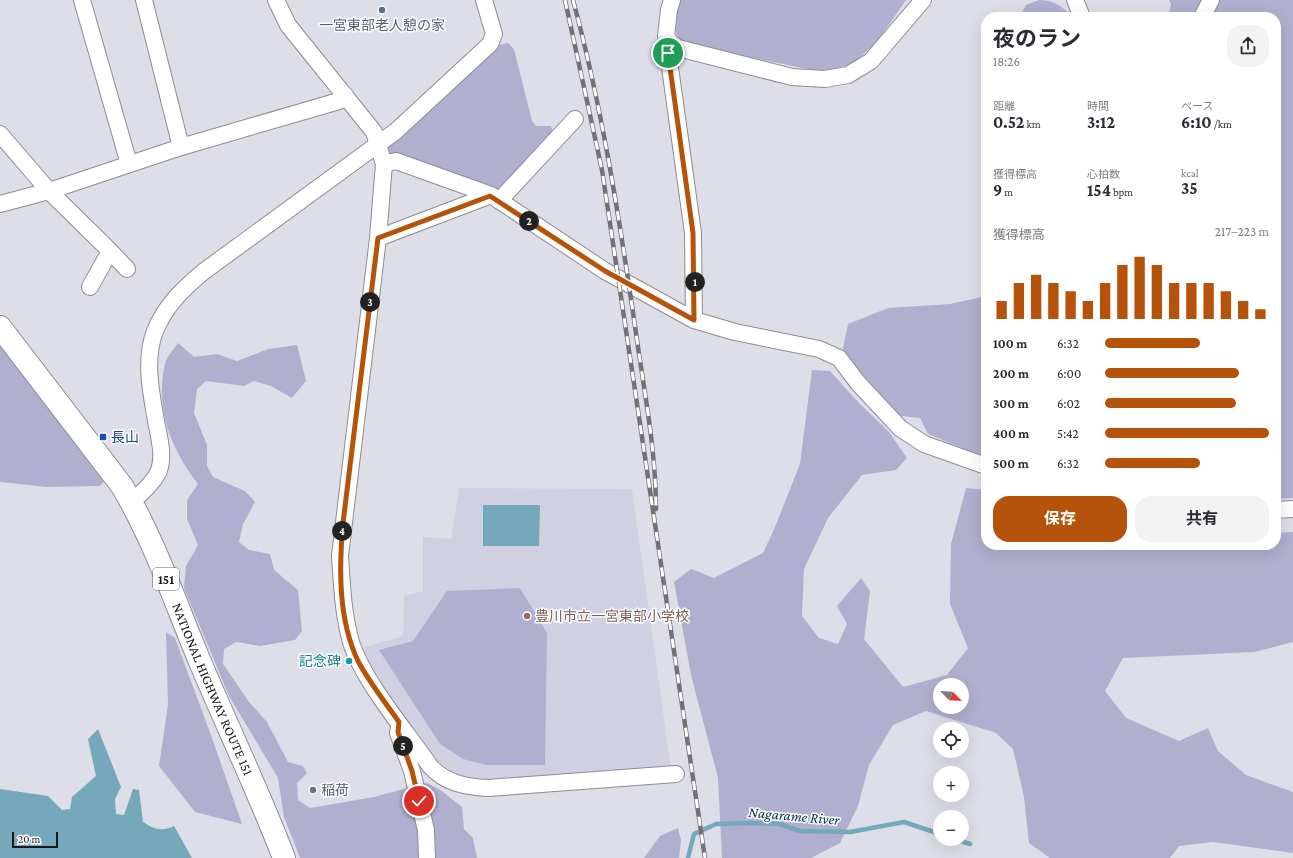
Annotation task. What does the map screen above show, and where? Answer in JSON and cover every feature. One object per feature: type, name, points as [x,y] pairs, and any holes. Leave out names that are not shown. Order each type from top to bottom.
[{"type":"highway","name":"NATIONAL HIGHWAY ROUTE 151","points":[[0,327],[104,462],[131,502],[173,594],[198,657],[284,858]]},
{"type":"street","points":[[82,0],[129,164]]},
{"type":"street","points":[[144,0],[181,147]]},
{"type":"street","points":[[276,0],[288,25],[374,132],[384,164],[378,238],[340,556],[343,601],[352,643],[358,661],[369,680],[437,774],[447,780],[471,787],[676,774]]},
{"type":"street","points":[[131,502],[143,493],[158,473],[161,462],[160,440],[149,376],[154,332],[163,314],[180,292],[203,272],[396,131],[490,44],[494,34],[484,0]]},
{"type":"street","points":[[672,0],[669,10],[666,36],[671,43],[678,48],[792,77],[825,79],[848,74],[871,61],[923,0]]},
{"type":"street","points":[[1075,0],[1080,12]]},
{"type":"street","points":[[1205,12],[1211,0]]},
{"type":"street","points":[[671,43],[668,53],[693,233],[694,320]]},
{"type":"street","points":[[0,204],[49,191],[181,147],[339,101],[345,95]]},
{"type":"street","points":[[378,238],[495,198],[576,118]]},
{"type":"street","points":[[0,134],[49,191],[127,269]]},
{"type":"street","points":[[384,164],[396,162],[495,198],[605,271],[694,320],[735,332],[819,349],[839,358],[858,383],[900,428],[924,444],[981,464]]},
{"type":"street","points":[[90,287],[110,251]]},
{"type":"street","points":[[1281,510],[1293,509]]},
{"type":"street","points":[[399,722],[398,732],[412,771],[426,830],[427,858]]},
{"type":"shaded area","points":[[676,0],[906,0],[877,42],[852,64],[822,72],[714,50],[679,39],[672,23]]},
{"type":"shaded area","points":[[1039,0],[1048,1],[1057,4],[1067,12],[1022,12],[1026,5]]},
{"type":"shaded area","points":[[1169,0],[1203,0],[1197,12],[1169,12],[1171,4]]},
{"type":"shaded area","points":[[1220,0],[1293,0],[1293,498],[1281,499],[1281,12],[1213,12]]},
{"type":"shaded area","points":[[508,43],[514,49],[532,121],[536,126],[551,126],[553,132],[498,192],[391,158],[385,148],[499,45]]},
{"type":"shaded area","points":[[981,297],[981,456],[928,434],[920,418],[901,416],[842,353],[848,324],[888,308],[950,304]]},
{"type":"shaded area","points":[[0,338],[110,473],[100,486],[47,487],[0,482]]},
{"type":"shaded area","points":[[178,343],[194,357],[217,354],[237,361],[268,349],[297,345],[306,381],[292,398],[271,386],[254,381],[244,386],[206,381],[197,389],[194,413],[207,445],[207,466],[213,477],[245,491],[255,502],[243,524],[239,542],[249,550],[270,554],[274,570],[298,590],[302,631],[295,640],[260,646],[236,642],[224,649],[223,664],[249,702],[267,722],[288,762],[303,766],[307,773],[297,783],[298,800],[310,808],[374,797],[426,783],[439,789],[462,807],[464,829],[473,838],[477,858],[300,858],[284,817],[278,778],[229,696],[184,588],[186,566],[198,545],[187,519],[187,500],[198,484],[188,471],[173,443],[164,413],[162,397],[162,381],[165,364],[169,355]]},
{"type":"shaded area","points":[[812,370],[830,371],[858,402],[889,432],[907,458],[896,470],[862,475],[828,518],[804,569],[802,616],[819,638],[838,644],[847,624],[837,606],[861,578],[870,591],[864,639],[903,687],[933,679],[933,713],[926,711],[893,725],[869,765],[858,806],[840,843],[811,858],[722,858],[718,778],[691,675],[674,582],[691,569],[714,578],[763,553],[800,464]]},
{"type":"shaded area","name":"豊川市立一宮東部小学校","points":[[459,488],[632,489],[671,769],[483,781],[455,773],[436,760],[407,721],[363,653],[365,647],[403,636],[404,596],[423,591],[423,537],[451,539]]},
{"type":"shaded area","points":[[966,488],[981,490],[981,550],[1281,550],[1281,533],[1293,532],[1293,642],[1255,652],[1123,658],[1105,691],[1126,718],[1179,741],[1208,728],[1218,751],[1246,775],[1293,792],[1293,853],[1213,842],[1179,846],[1170,858],[1050,858],[1029,843],[1024,797],[1013,749],[996,733],[969,725],[969,722],[961,722],[936,714],[969,714],[969,678],[936,678],[947,675],[968,648],[950,604],[951,544]]},
{"type":"shaded area","points":[[483,505],[540,505],[539,546],[483,546]]},
{"type":"shaded area","points":[[520,588],[547,633],[545,765],[486,765],[463,759],[440,744],[379,650],[413,641],[447,591]]},
{"type":"shaded area","points":[[166,632],[175,638],[242,824],[195,812],[159,766],[168,705]]},
{"type":"shaded area","points":[[98,729],[121,787],[115,799],[116,814],[124,815],[133,789],[139,790],[143,822],[158,829],[165,829],[174,826],[192,858],[0,858],[0,789],[48,796],[62,810],[70,809],[72,797],[96,776],[88,739]]},
{"type":"shaded area","points":[[678,828],[681,840],[679,858],[644,858],[660,836]]},
{"type":"waterway","name":"Nagarame River","points":[[688,858],[694,834],[716,824],[779,824],[800,831],[850,832],[904,822],[933,832]]},
{"type":"railway","points":[[565,0],[602,170],[705,858]]},
{"type":"railway","points":[[573,0],[593,81],[616,203],[648,417],[654,463],[656,509]]},
{"type":"place","name":"一宮東部老人憩の家","points":[[382,10]]},
{"type":"place","name":"長山","points":[[103,437]]},
{"type":"place","name":"豊川市立一宮東部小学校","points":[[527,616]]},
{"type":"place","name":"記念碑","points":[[349,661]]},
{"type":"place","name":"稲荷","points":[[313,790]]},
{"type":"route","points":[[419,801],[412,771],[398,732],[399,722],[369,680],[358,661],[348,628],[343,601],[340,556],[343,523],[378,238],[490,196],[605,271],[694,320],[696,310],[693,233],[668,53]]}]
